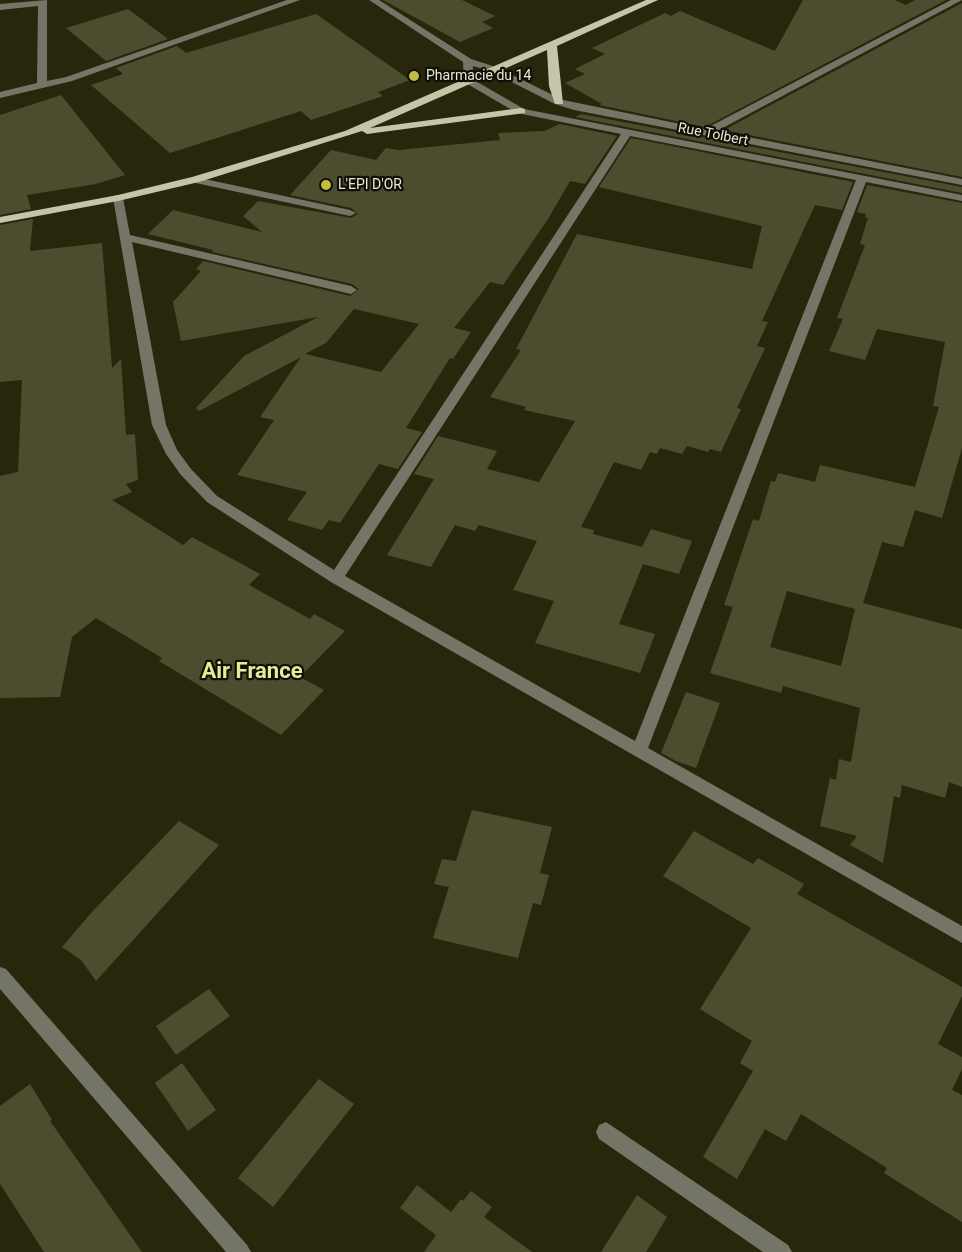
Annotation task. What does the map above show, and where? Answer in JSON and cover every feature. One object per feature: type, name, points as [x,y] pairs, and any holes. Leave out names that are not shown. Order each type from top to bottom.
[{"type":"main road","points":[[0,220],[118,198],[195,180],[349,133],[654,0]]},
{"type":"main road","points":[[552,46],[554,86],[559,102]]},
{"type":"main road","points":[[349,133],[521,111]]},
{"type":"street","points":[[0,95],[42,87],[296,0]]},
{"type":"street","name":"Rue Tolbert","points":[[373,0],[468,61],[493,69],[559,102],[597,113],[962,182]]},
{"type":"street","points":[[706,133],[958,0]]},
{"type":"street","points":[[0,7],[43,2],[42,87]]},
{"type":"street","points":[[467,80],[468,61]]},
{"type":"street","name":"Rue Tolbert","points":[[467,80],[521,111],[626,134],[962,198]]},
{"type":"street","points":[[336,578],[626,134]]},
{"type":"street","points":[[639,751],[862,178]]},
{"type":"street","points":[[195,180],[350,213]]},
{"type":"street","points":[[118,198],[159,425],[171,451],[186,472],[212,499],[336,578],[962,935]]},
{"type":"street","points":[[126,237],[351,291]]},
{"type":"street","points":[[0,975],[240,1252]]},
{"type":"street","points":[[606,1132],[781,1252]]},
{"type":"building","points":[[383,0],[462,0],[495,16],[482,22],[493,28],[460,42]]},
{"type":"building","points":[[803,0],[895,0],[906,5],[915,0],[946,0],[705,127],[599,105],[602,104],[565,83],[585,74],[575,69],[605,54],[592,48],[665,13],[671,16],[680,11],[775,51]]},
{"type":"building","points":[[962,3],[962,177],[724,130]]},
{"type":"building","points":[[128,9],[168,39],[106,61],[66,28]]},
{"type":"building","points":[[316,14],[410,80],[378,92],[383,96],[311,120],[301,111],[170,153],[91,85],[123,74],[116,68],[177,46],[186,53]]},
{"type":"building","points":[[61,95],[125,175],[96,184],[27,195],[31,209],[0,215],[0,115]]},
{"type":"building","points":[[581,114],[962,187],[962,193],[575,117]]},
{"type":"building","points":[[560,124],[617,136],[585,184],[570,181],[548,219],[503,285],[490,282],[454,328],[471,332],[453,359],[450,358],[406,428],[422,432],[398,469],[379,464],[340,523],[329,520],[322,530],[287,520],[307,492],[237,475],[274,420],[260,417],[301,357],[199,411],[196,408],[244,356],[318,317],[181,341],[173,302],[201,271],[196,269],[203,261],[350,296],[359,289],[352,284],[212,252],[213,250],[148,234],[173,210],[262,232],[243,216],[258,201],[351,218],[358,214],[351,208],[290,195],[331,150],[376,160],[386,148],[399,150],[500,140],[498,133],[544,131]],"holes":[[[354,309],[419,324],[381,372],[305,354],[326,343]]]},
{"type":"building","points":[[631,138],[853,182],[842,210],[815,205],[762,321],[768,322],[757,346],[765,348],[737,408],[741,409],[721,452],[710,449],[708,452],[687,446],[682,454],[660,448],[657,454],[650,452],[641,470],[614,462],[581,527],[594,530],[593,534],[642,547],[651,529],[692,541],[679,574],[643,564],[619,624],[655,634],[640,673],[535,643],[554,601],[513,590],[537,541],[479,525],[475,531],[455,525],[431,567],[387,555],[434,479],[414,474],[438,436],[497,451],[487,469],[539,482],[575,421],[524,410],[526,407],[490,397],[521,350],[516,349],[577,234],[752,269],[762,226],[599,187]]},
{"type":"building","points":[[867,185],[962,203],[962,448],[942,518],[915,510],[903,547],[882,542],[863,603],[962,629],[962,787],[949,782],[945,798],[902,785],[900,798],[894,796],[883,863],[850,845],[857,836],[820,826],[830,778],[836,780],[839,759],[851,762],[860,708],[783,686],[781,693],[710,673],[733,607],[724,605],[753,519],[759,521],[771,481],[775,482],[778,473],[815,482],[820,465],[915,487],[939,407],[933,406],[945,342],[877,329],[865,360],[829,351],[843,319],[837,318],[865,245],[860,244],[868,218],[865,217],[866,214],[857,212]],"holes":[[[787,591],[855,609],[841,666],[770,647]]]},
{"type":"building","points":[[33,219],[30,251],[102,243],[112,368],[121,359],[126,435],[135,434],[138,480],[126,484],[132,492],[112,500],[183,545],[192,537],[260,574],[249,585],[310,619],[314,614],[345,631],[300,677],[324,690],[281,735],[159,661],[162,658],[96,618],[72,637],[60,697],[0,698],[0,476],[18,472],[22,380],[0,382],[0,225]]},
{"type":"building","points":[[686,692],[720,703],[696,768],[661,753]]},
{"type":"building","points":[[472,810],[552,827],[540,873],[549,875],[541,905],[533,903],[518,958],[433,938],[449,887],[434,884],[442,859],[456,861]]},
{"type":"building","points":[[179,821],[219,845],[96,981],[81,960],[62,947],[92,912]]},
{"type":"building","points":[[694,831],[753,864],[758,858],[804,884],[797,894],[962,987],[962,996],[938,1044],[962,1057],[962,1069],[952,1090],[962,1095],[962,1222],[884,1173],[887,1168],[801,1114],[786,1141],[765,1129],[737,1179],[703,1157],[753,1071],[740,1063],[752,1041],[700,1009],[751,928],[663,876]]},
{"type":"building","points":[[209,989],[230,1016],[176,1055],[156,1026]]},
{"type":"building","points":[[182,1063],[216,1110],[188,1131],[155,1083]]},
{"type":"building","points":[[319,1079],[354,1104],[273,1207],[238,1178]]},
{"type":"building","points":[[30,1084],[52,1120],[50,1121],[142,1252],[44,1252],[0,1184],[0,1106]]},
{"type":"building","points":[[417,1185],[451,1212],[471,1191],[492,1207],[484,1217],[532,1252],[424,1252],[436,1235],[400,1208]]},
{"type":"building","points":[[637,1195],[667,1217],[646,1252],[601,1252]]},
{"type":"place","name":"Pharmacie du 14","points":[[414,76]]},
{"type":"place","name":"L'EPI D'OR","points":[[326,185]]},
{"type":"district","name":"Air France","points":[[252,672]]}]
